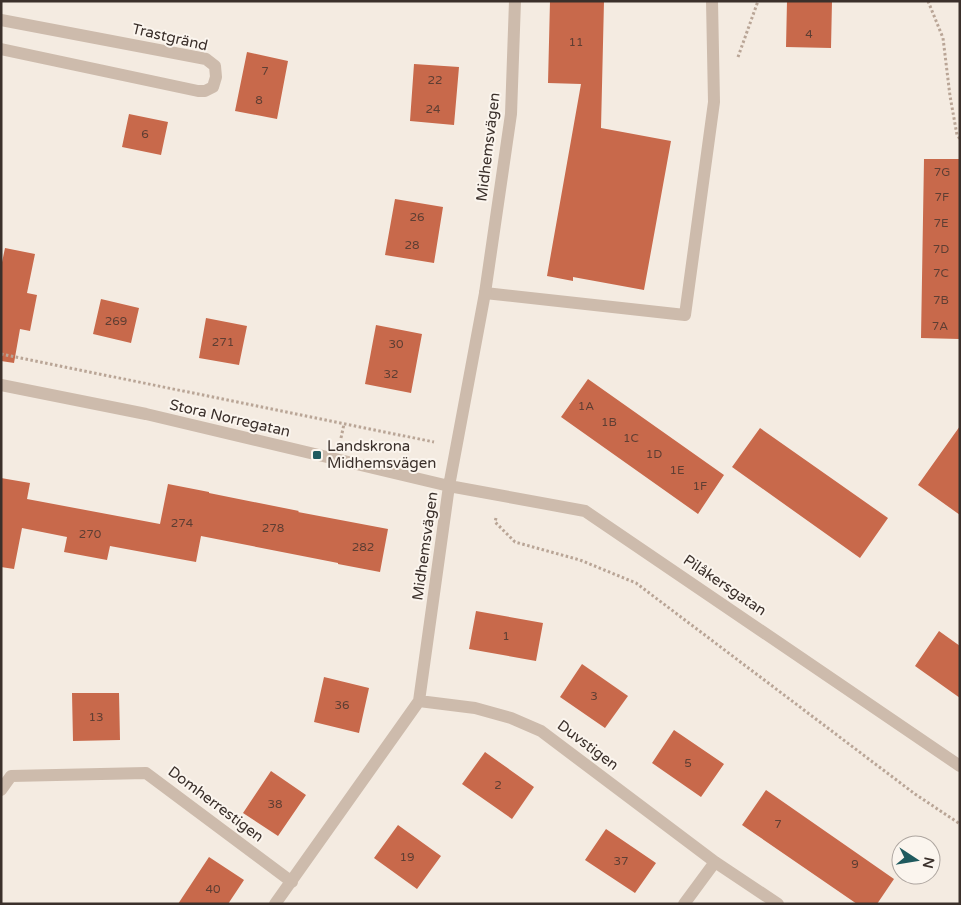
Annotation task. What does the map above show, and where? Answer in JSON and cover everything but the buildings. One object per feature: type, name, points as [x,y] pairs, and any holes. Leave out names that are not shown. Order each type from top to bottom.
[{"type":"street","name":"Midhemsvägen","points":[[275,904],[419,701],[449,486],[486,293],[511,114],[515,1]]},
{"type":"street","points":[[486,293],[685,315],[714,102],[712,1]]},
{"type":"street","name":"Trastgränd","points":[[1,20],[206,59],[215,66],[216,77],[213,87],[205,91],[198,91],[1,49]]},
{"type":"street","name":"Stora Norregatan","points":[[1,385],[146,414],[449,486]]},
{"type":"street","name":"Pilåkersgatan","points":[[449,486],[585,510],[960,766]]},
{"type":"street","name":"Duvstigen","points":[[419,701],[475,708],[511,718],[541,731],[716,862],[778,904]]},
{"type":"street","name":"Domherrestigen","points":[[1,790],[11,776],[146,773],[292,882]]},
{"type":"street","points":[[684,904],[716,862]]},
{"type":"path","points":[[928,1],[943,38],[950,96],[957,135],[960,139]]},
{"type":"path","points":[[1,354],[457,447]]},
{"type":"path","points":[[340,440],[344,424]]},
{"type":"path","points":[[499,495],[495,522],[515,542],[580,560],[636,583],[915,794],[960,824]]},
{"type":"place","name":"Landskrona Midhemsvägen","points":[[317,455]]}]
